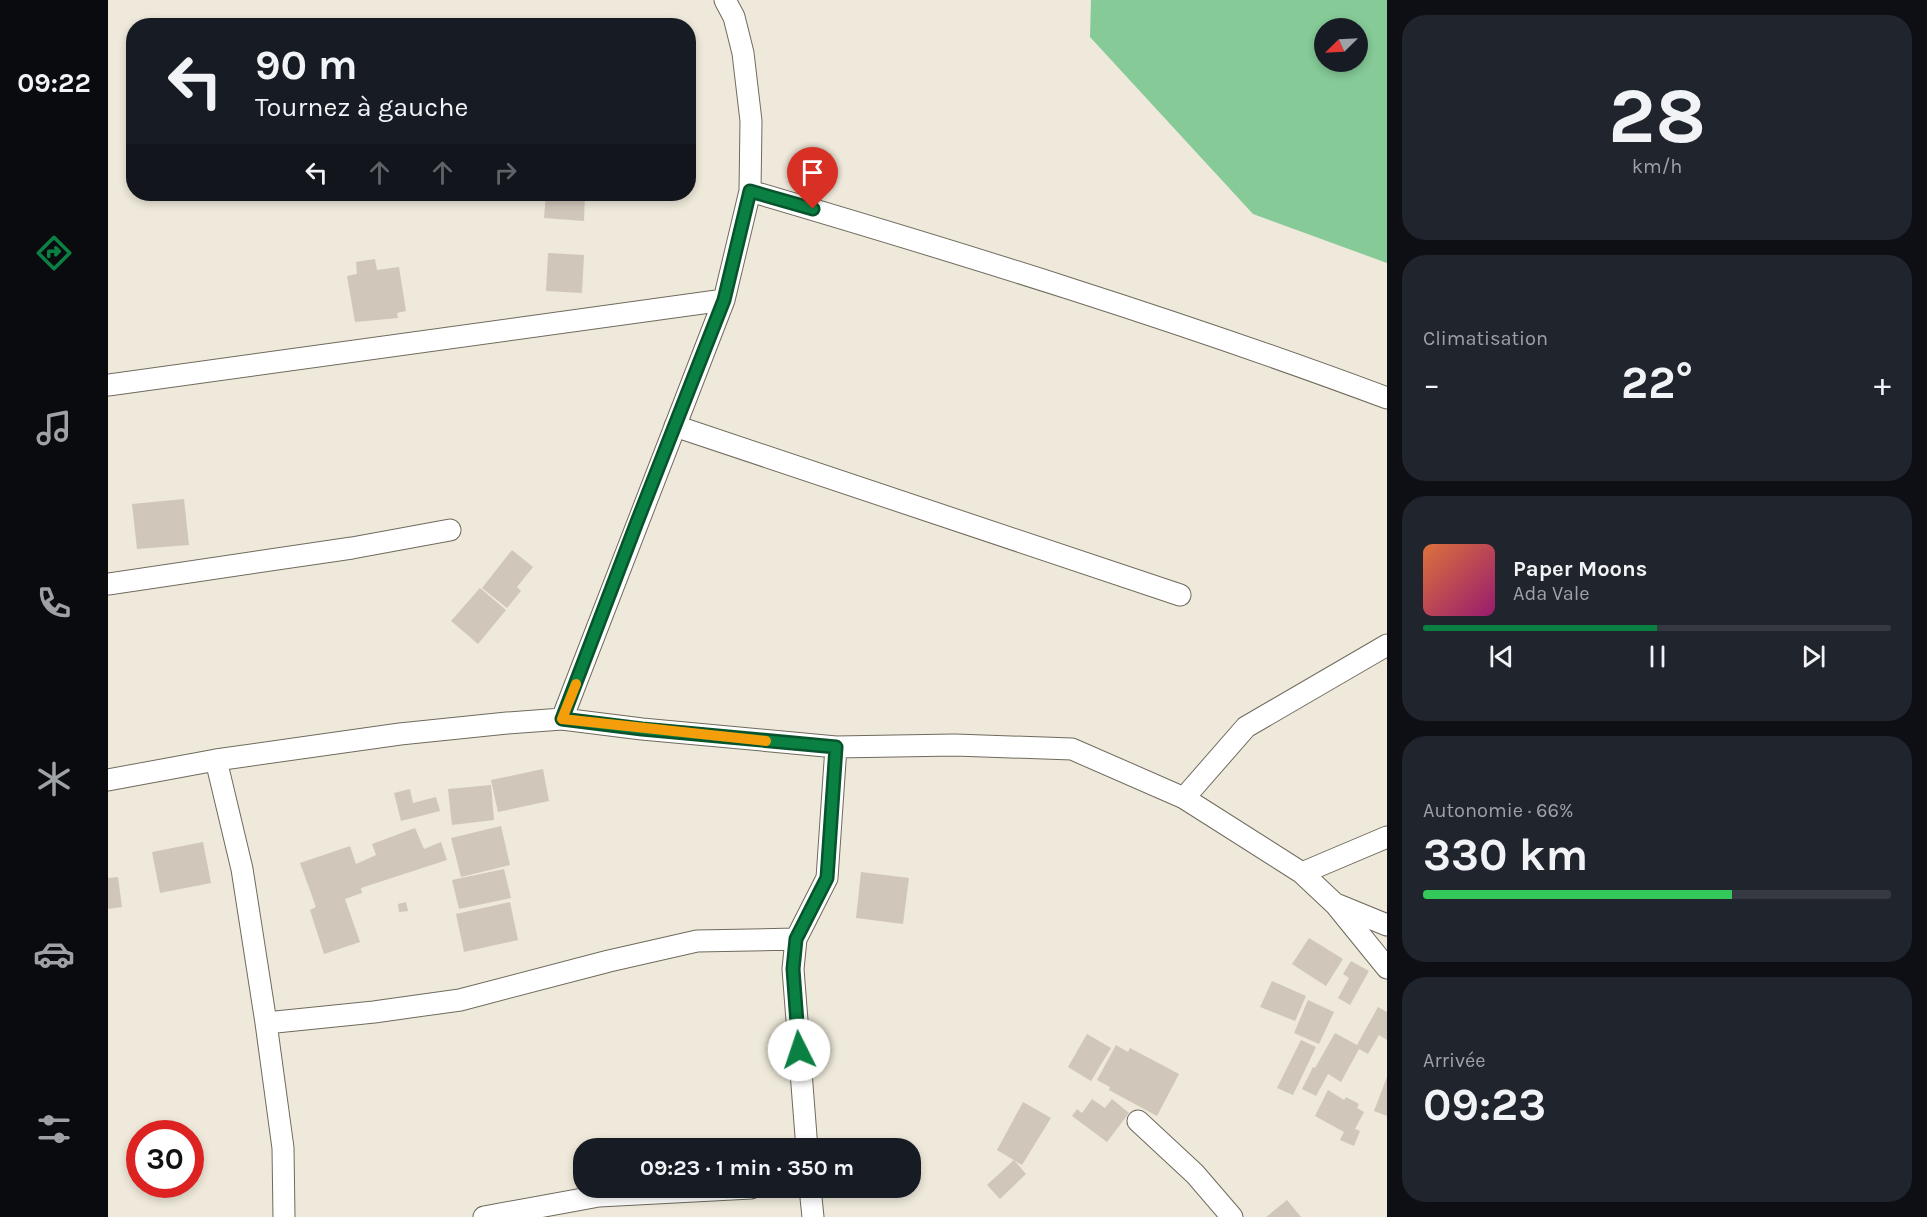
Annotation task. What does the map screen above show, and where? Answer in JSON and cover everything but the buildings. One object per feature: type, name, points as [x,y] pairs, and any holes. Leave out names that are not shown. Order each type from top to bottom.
[{"type":"street","points":[[562,719],[724,300],[750,191],[751,121],[744,52],[734,17],[725,0]]},
{"type":"street","points":[[750,191],[982,259],[1158,316],[1387,398]]},
{"type":"street","points":[[108,385],[724,300]]},
{"type":"street","points":[[675,426],[1180,595]]},
{"type":"street","points":[[108,584],[352,548],[450,530]]},
{"type":"street","points":[[1184,798],[1246,727],[1387,645]]},
{"type":"street","points":[[108,780],[216,760],[400,734],[562,719],[642,729],[836,747],[955,745],[1072,749],[1184,798],[1302,873],[1335,904],[1387,968]]},
{"type":"street","points":[[806,1138],[793,969],[796,939],[827,878],[836,747]]},
{"type":"street","points":[[216,760],[242,869],[266,1023],[283,1148],[284,1217]]},
{"type":"street","points":[[1302,873],[1387,837]]},
{"type":"street","points":[[1335,904],[1387,925]]},
{"type":"street","points":[[266,1023],[460,1000],[698,940],[796,939]]},
{"type":"street","points":[[1138,1121],[1195,1174],[1232,1217]]},
{"type":"street","points":[[484,1217],[588,1198]]},
{"type":"street","points":[[811,1198],[813,1217]]},
{"type":"green space","points":[[1091,0],[1387,0],[1387,263],[1253,214],[1090,37]]},
{"type":"slow traffic","points":[[576,684],[562,719],[766,741]]},
{"type":"route","points":[[799,1050],[793,969],[796,939],[827,878],[836,747],[642,729],[562,719],[724,300],[750,191],[813,209]]}]
